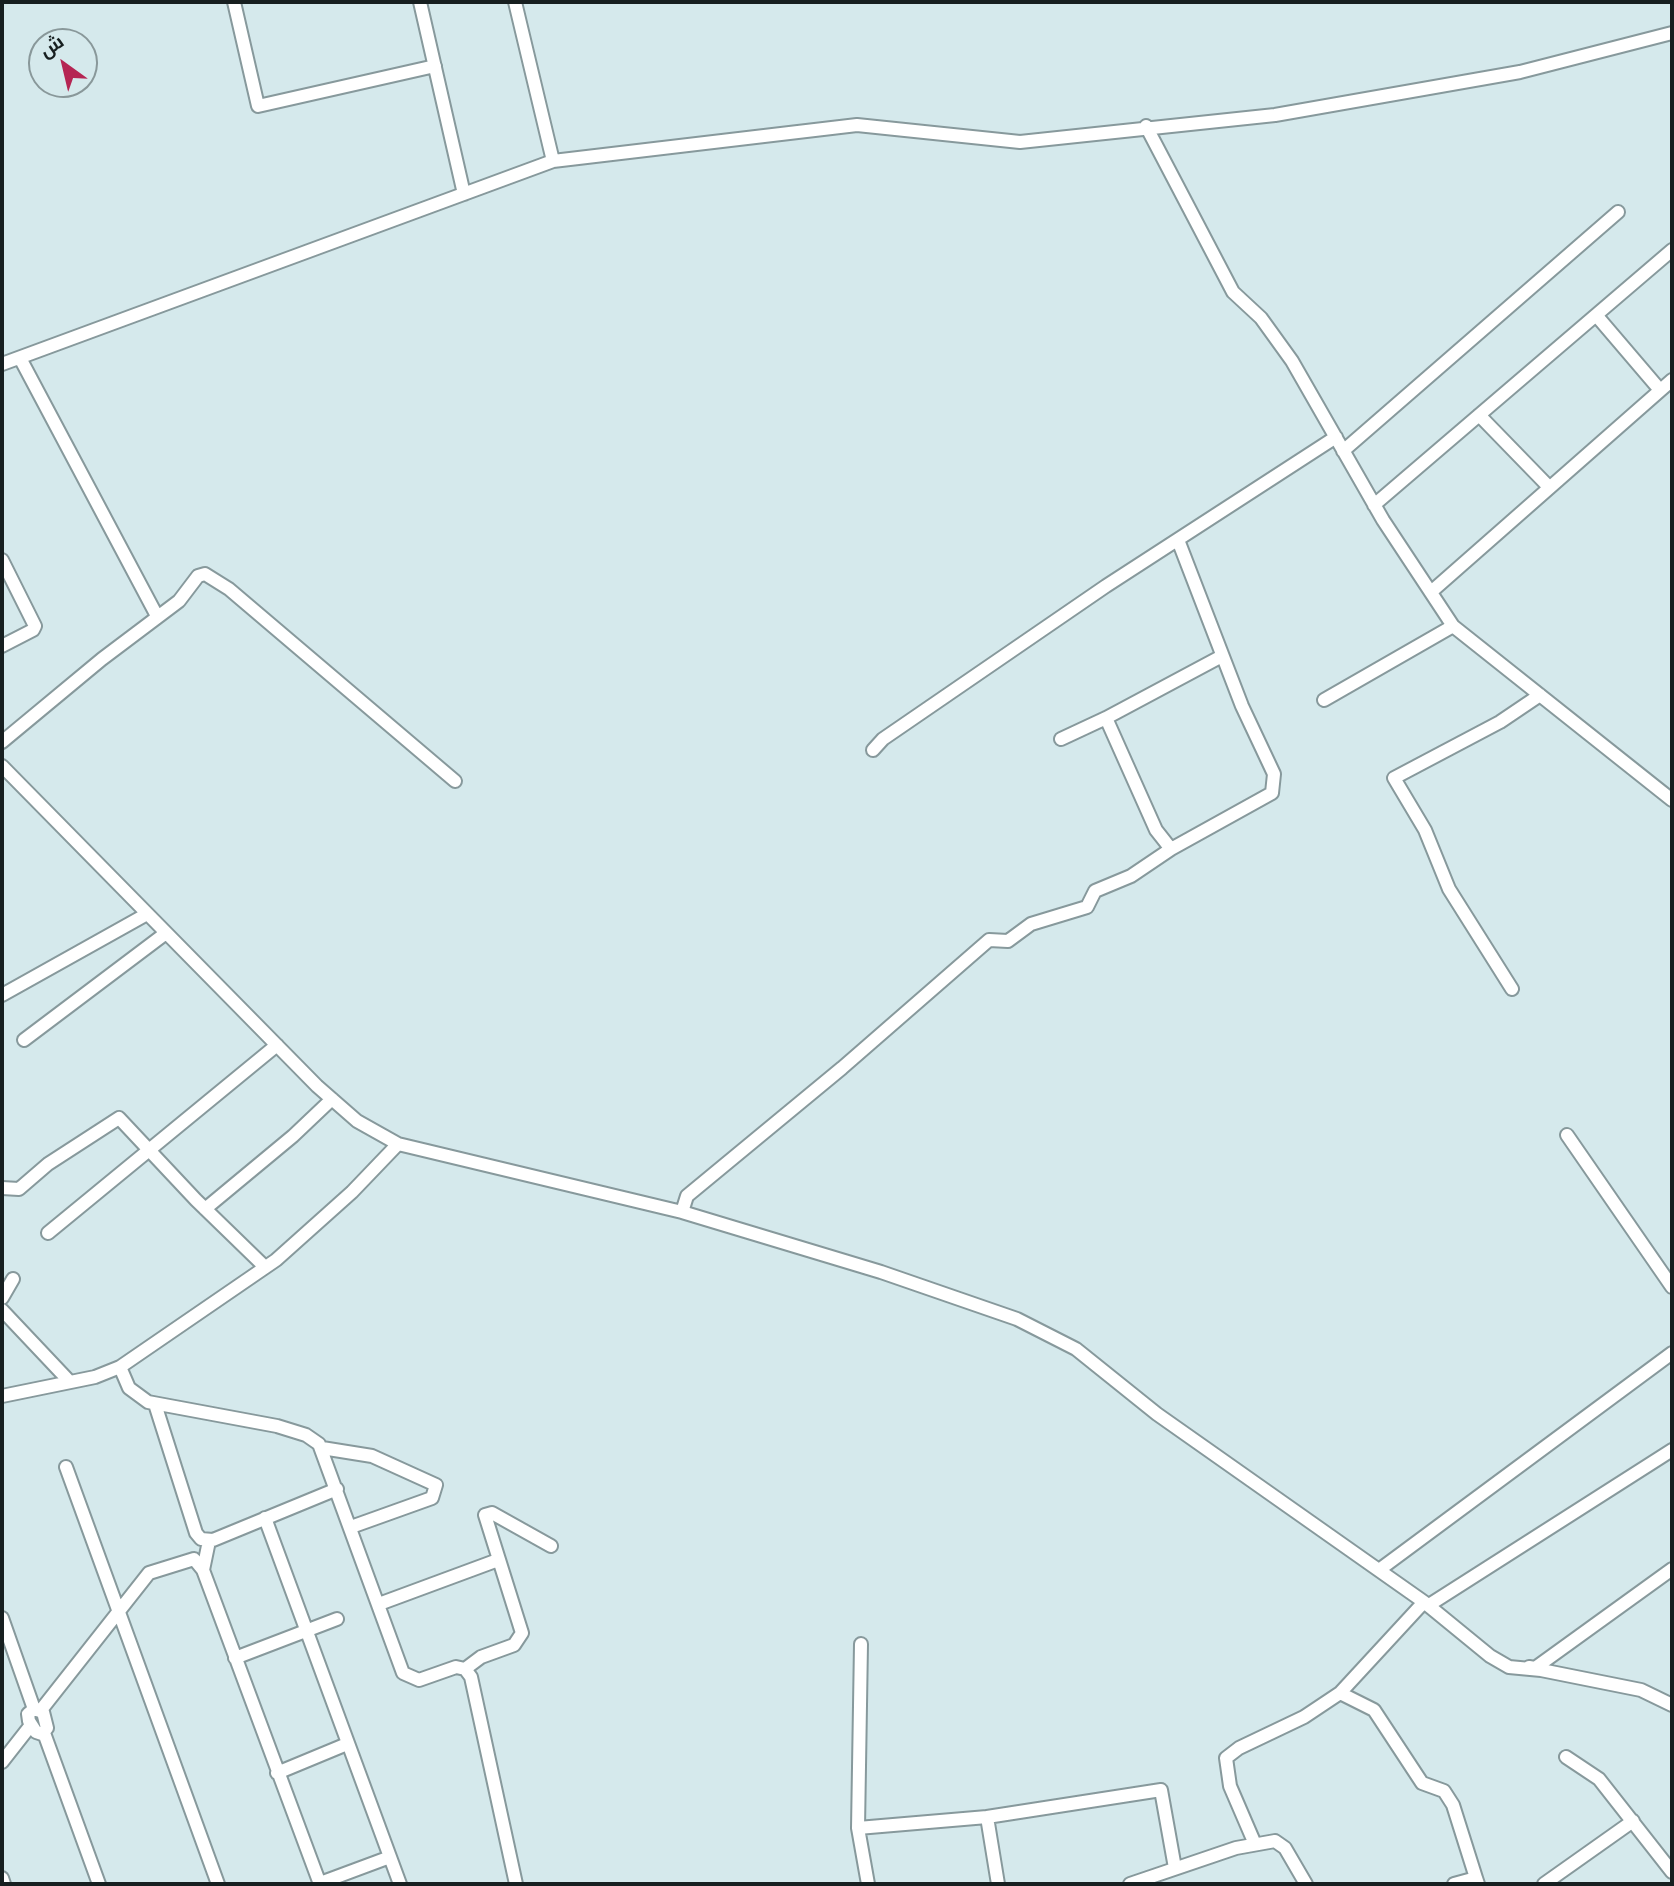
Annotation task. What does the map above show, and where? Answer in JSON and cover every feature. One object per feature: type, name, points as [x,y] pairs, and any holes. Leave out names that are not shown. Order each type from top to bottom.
[{"type":"street","points":[[234,2],[258,106],[435,66]]},
{"type":"street","points":[[420,2],[464,194]]},
{"type":"street","points":[[515,2],[553,161]]},
{"type":"street","points":[[2,363],[553,161],[857,125],[1020,142],[1146,126],[1275,115],[1520,72],[1672,33]]},
{"type":"street","points":[[1146,126],[1233,292],[1261,318],[1284,351],[1374,505],[1454,626],[1672,800]]},
{"type":"street","points":[[1343,451],[1618,212]]},
{"type":"street","points":[[1374,505],[1672,250]]},
{"type":"street","points":[[1596,315],[1660,390]]},
{"type":"street","points":[[20,358],[158,616]]},
{"type":"street","points":[[1431,592],[1672,380]]},
{"type":"street","points":[[1479,415],[1549,487]]},
{"type":"street","points":[[873,750],[883,739],[1178,540],[1336,438]]},
{"type":"street","points":[[682,1212],[687,1196],[842,1068],[989,940],[1008,941],[1031,924],[1087,907],[1096,891],[1131,876],[1171,849],[1272,793],[1274,774],[1222,656],[1178,540]]},
{"type":"street","points":[[2,560],[35,626],[33,630],[2,646]]},
{"type":"street","points":[[2,742],[179,601],[198,576],[208,575],[455,781]]},
{"type":"street","points":[[1324,700],[1454,626]]},
{"type":"street","points":[[1061,739],[1107,718],[1222,656]]},
{"type":"street","points":[[1512,989],[1450,889],[1425,830],[1394,778],[1500,723],[1540,695]]},
{"type":"street","points":[[1107,718],[1156,830],[1171,849]]},
{"type":"street","points":[[2,766],[277,1045],[357,1121],[398,1144],[682,1212],[906,1280],[1017,1319],[1076,1349],[1157,1414],[1426,1604],[1490,1656],[1509,1667],[1608,1682],[1641,1690],[1672,1705]]},
{"type":"street","points":[[2,995],[147,914]]},
{"type":"street","points":[[24,1040],[166,933]]},
{"type":"street","points":[[48,1233],[277,1045]]},
{"type":"street","points":[[205,1209],[332,1100]]},
{"type":"street","points":[[2,1188],[19,1189],[48,1164],[120,1118],[205,1209],[265,1268]]},
{"type":"street","points":[[1567,1135],[1672,1287]]},
{"type":"street","points":[[2,1396],[70,1382],[120,1367],[265,1268],[352,1192],[398,1144]]},
{"type":"street","points":[[2,1298],[13,1279]]},
{"type":"street","points":[[2,1310],[70,1382]]},
{"type":"street","points":[[1379,1570],[1672,1353]]},
{"type":"street","points":[[120,1367],[124,1382],[134,1394],[155,1404],[278,1426],[311,1437],[322,1448],[405,1676],[419,1680],[453,1668],[465,1669],[481,1657],[514,1645],[521,1637],[522,1628],[484,1519],[488,1513],[551,1546]]},
{"type":"street","points":[[155,1404],[196,1533],[209,1541]]},
{"type":"street","points":[[322,1448],[372,1456],[436,1485],[436,1494],[430,1499],[351,1527]]},
{"type":"street","points":[[1255,1844],[1230,1786],[1226,1758],[1239,1748],[1304,1717],[1340,1693],[1426,1604],[1672,1450]]},
{"type":"street","points":[[66,1467],[218,1884]]},
{"type":"street","points":[[209,1541],[337,1489]]},
{"type":"street","points":[[265,1518],[400,1884]]},
{"type":"street","points":[[204,1570],[209,1541]]},
{"type":"street","points":[[44,1733],[38,1734],[31,1725],[29,1714],[38,1709],[149,1573],[194,1559],[204,1570],[320,1884],[390,1857]]},
{"type":"street","points":[[379,1604],[498,1560]]},
{"type":"street","points":[[1509,1667],[1535,1668],[1672,1569]]},
{"type":"street","points":[[2,1619],[47,1728],[44,1733],[100,1884]]},
{"type":"street","points":[[236,1658],[337,1619]]},
{"type":"street","points":[[861,1644],[858,1828],[867,1884]]},
{"type":"street","points":[[465,1669],[471,1677],[516,1884]]},
{"type":"street","points":[[1340,1693],[1374,1710],[1422,1783],[1444,1791],[1453,1805],[1477,1881],[1454,1884]]},
{"type":"street","points":[[2,1762],[31,1725]]},
{"type":"street","points":[[277,1773],[347,1744]]},
{"type":"street","points":[[1566,1757],[1599,1779],[1672,1872]]},
{"type":"street","points":[[858,1828],[987,1817],[1161,1790],[1175,1868]]},
{"type":"street","points":[[987,1817],[998,1884]]},
{"type":"street","points":[[1544,1884],[1633,1821]]},
{"type":"street","points":[[1130,1884],[1255,1844],[1275,1841],[1285,1848],[1306,1884]]},
{"type":"street","points":[[2,1878],[4,1884]]}]
